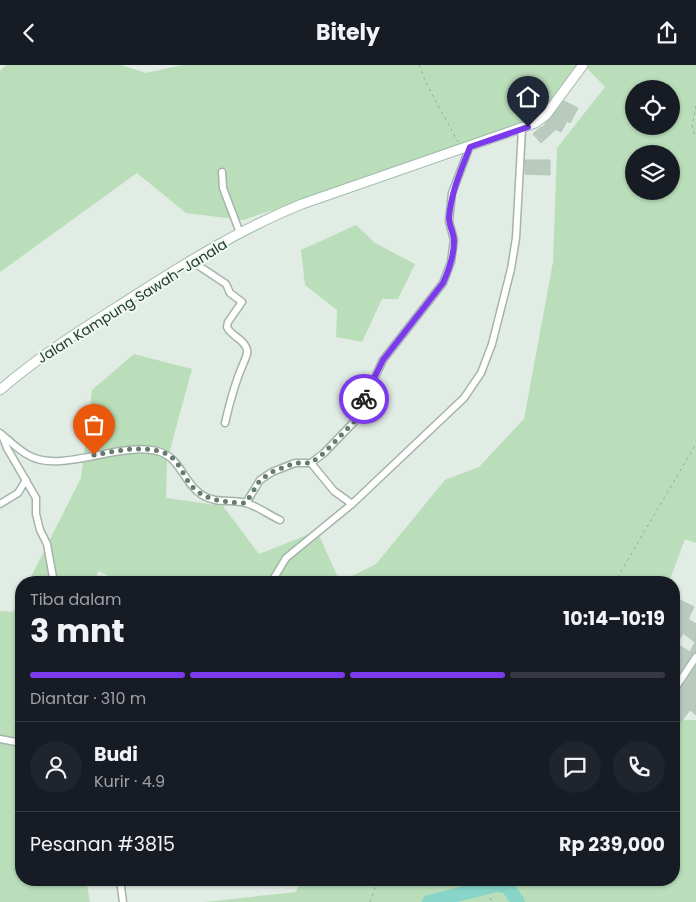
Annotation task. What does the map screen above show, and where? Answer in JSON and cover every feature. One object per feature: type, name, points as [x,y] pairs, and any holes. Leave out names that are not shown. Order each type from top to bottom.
[{"type":"main road","name":"Jalan Kampung Sawah–Janala","points":[[0,390],[20,372],[99,318],[190,260],[270,217],[302,203],[535,123],[546,115],[583,65]]},
{"type":"street","points":[[275,576],[286,558],[352,504],[464,399],[484,367],[510,269],[516,238],[522,129]]},
{"type":"street","points":[[246,503],[260,480],[272,472],[295,463],[311,463],[324,453],[354,422],[383,360],[443,283],[451,262],[454,240],[449,221],[452,193],[466,148]]},
{"type":"street","points":[[222,172],[223,188],[240,233]]},
{"type":"street","points":[[190,260],[226,284],[230,293],[242,302],[228,322],[227,327],[248,349],[234,384],[225,423]]},
{"type":"street","points":[[1,433],[7,448],[36,498],[36,514],[40,530],[47,545],[53,576]]},
{"type":"street","points":[[1,433],[30,456],[41,460],[58,461],[130,449],[158,451],[169,455],[177,463],[189,483],[202,495],[217,501],[246,503],[280,520]]},
{"type":"street","points":[[311,463],[334,491],[352,504]]},
{"type":"street","points":[[0,504],[18,493],[26,480]]},
{"type":"street","points":[[680,681],[696,657]]},
{"type":"street","points":[[0,739],[15,742]]},
{"type":"street","points":[[121,886],[123,902]]},
{"type":"path","points":[[419,65],[427,85],[466,148]]},
{"type":"path","points":[[696,106],[692,127],[696,137]]},
{"type":"path","points":[[618,576],[685,467],[696,444]]},
{"type":"path","points":[[370,902],[376,886]]},
{"type":"path","points":[[490,898],[492,902]]},
{"type":"green space","points":[[6,65],[121,65],[146,73],[182,65],[583,65],[555,103],[528,126],[243,220],[186,213],[137,173],[0,272],[0,71]]},
{"type":"green space","points":[[584,65],[696,65],[696,543],[685,539],[671,576],[352,576],[376,564],[445,480],[479,467],[524,419],[553,262],[557,148],[605,87]]},
{"type":"green space","points":[[356,225],[375,243],[415,264],[398,299],[382,299],[362,342],[336,337],[337,310],[305,285],[301,250]]},
{"type":"green space","points":[[134,354],[192,369],[167,461],[166,498],[223,506],[259,554],[317,531],[337,576],[109,576],[98,571],[97,576],[32,576],[81,478],[92,390]]},
{"type":"green space","points":[[15,608],[15,886],[87,886],[90,902],[0,902],[0,611],[13,612]]},
{"type":"green space","points":[[680,720],[696,720],[696,902],[205,902],[296,892],[298,886],[680,886]]},
{"type":"building","points":[[564,101],[578,108],[570,123],[567,121],[561,132],[556,129],[541,143],[533,134],[542,128]]},
{"type":"building","points":[[525,160],[550,160],[550,175],[525,174]]},
{"type":"building","points":[[680,600],[694,607],[688,619],[696,624],[696,652],[692,654],[680,672],[680,646],[690,652],[695,642],[683,633],[680,638]]},
{"type":"building","points":[[696,666],[696,715],[690,710],[680,723],[680,690]]},
{"type":"waterway","points":[[429,902],[492,886]]},
{"type":"waterway","points":[[507,886],[518,902]]},
{"type":"way so far","points":[[94,455],[130,449],[158,451],[169,455],[177,463],[189,483],[202,495],[217,501],[246,503],[260,480],[272,472],[295,463],[311,463],[324,453],[354,422],[364,399]]},
{"type":"route","points":[[364,399],[383,360],[443,283],[448,273],[454,240],[449,221],[452,193],[470,147],[528,127]]}]
